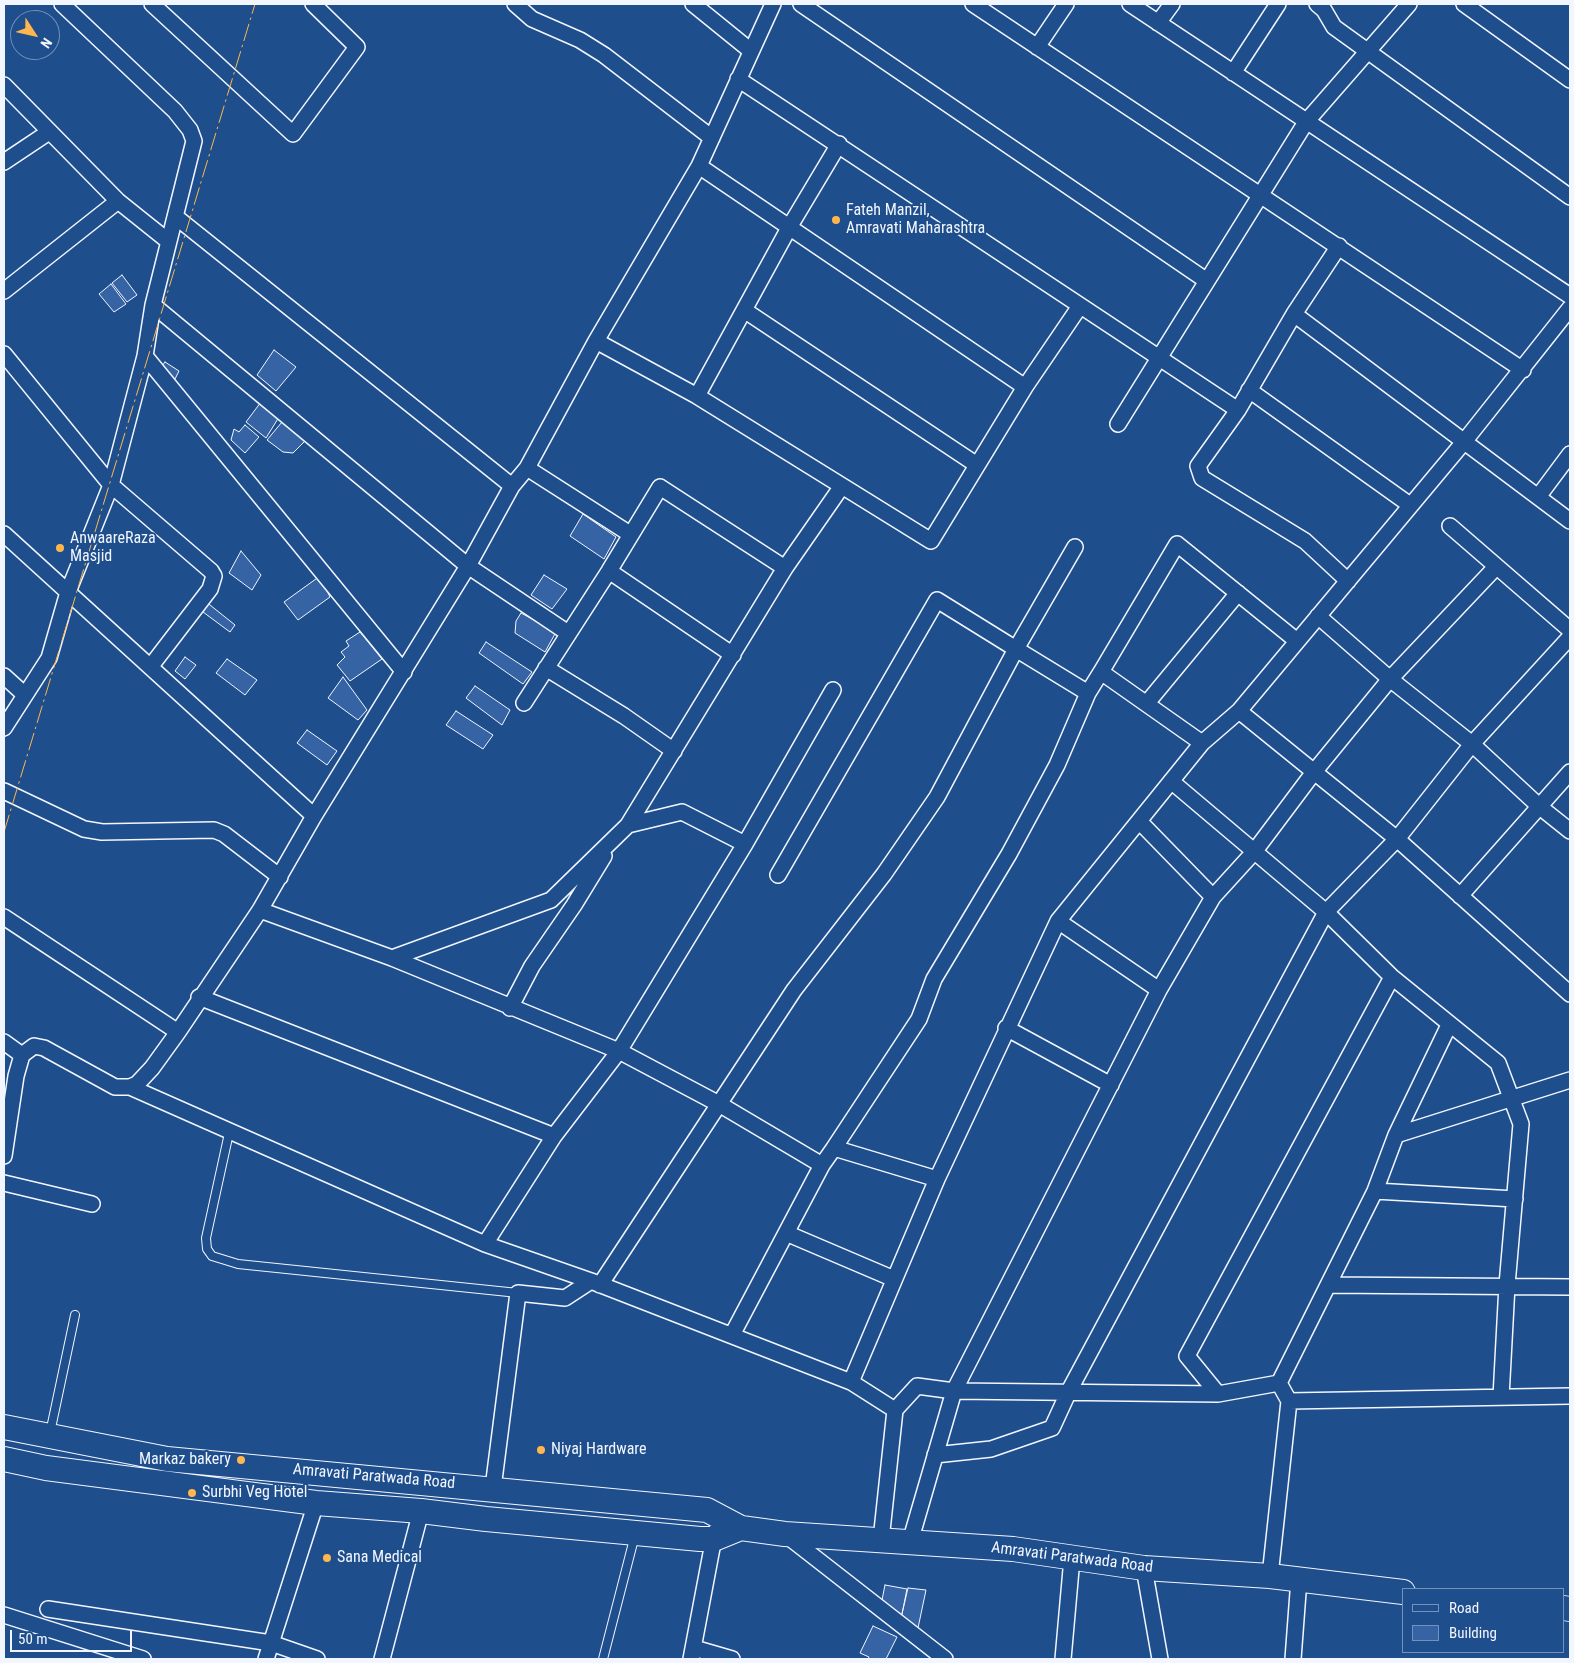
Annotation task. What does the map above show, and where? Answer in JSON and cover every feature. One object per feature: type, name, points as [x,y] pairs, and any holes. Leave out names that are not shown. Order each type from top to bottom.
[{"type":"main road","name":"Amravati Paratwada Road","points":[[4,1426],[168,1459],[493,1488],[708,1510],[741,1528],[784,1534],[1013,1549],[1144,1568],[1270,1576],[1402,1592]]},
{"type":"main road","name":"Amravati Paratwada Road","points":[[4,1460],[46,1468],[316,1503],[421,1511],[636,1533],[714,1539],[741,1528]]},
{"type":"street","points":[[4,728],[49,658],[68,592],[111,485],[146,356],[153,305],[194,141],[190,130],[175,111],[62,4]]},
{"type":"street","points":[[152,4],[293,134],[357,47],[313,4]]},
{"type":"street","points":[[515,4],[532,19],[580,40],[604,55],[712,138]]},
{"type":"street","points":[[693,4],[751,51]]},
{"type":"street","points":[[130,1087],[152,1068],[260,910],[314,816],[468,566],[512,486],[527,468],[596,341],[699,166],[772,4]]},
{"type":"street","points":[[801,4],[1206,281]]},
{"type":"street","points":[[973,4],[1523,370]]},
{"type":"street","points":[[1037,47],[1066,4]]},
{"type":"street","points":[[1130,4],[1570,296]]},
{"type":"street","points":[[1158,23],[1172,4]]},
{"type":"street","points":[[1233,73],[1278,4]]},
{"type":"street","points":[[1317,4],[1324,10],[1334,27],[1570,197]]},
{"type":"street","points":[[1118,424],[1306,122],[1409,4]]},
{"type":"street","points":[[1464,4],[1570,80]]},
{"type":"street","points":[[738,79],[839,144],[1238,410]]},
{"type":"street","points":[[4,85],[118,201],[168,241]]},
{"type":"street","points":[[4,162],[49,132]]},
{"type":"street","points":[[697,396],[790,226],[839,144]]},
{"type":"street","points":[[699,166],[1025,387]]},
{"type":"street","points":[[4,291],[118,201]]},
{"type":"street","points":[[176,217],[512,486]]},
{"type":"street","points":[[1339,246],[1294,314],[1238,410],[1198,466],[1199,473],[1208,481],[1305,541],[1348,581]]},
{"type":"street","points":[[153,305],[468,566],[568,633]]},
{"type":"street","points":[[596,341],[697,396],[931,541],[1025,387],[1080,306]]},
{"type":"street","points":[[851,1382],[937,1179],[1006,1028],[1058,921],[1202,743],[1239,711],[1298,641],[1523,370],[1570,308]]},
{"type":"street","points":[[744,310],[977,465]]},
{"type":"street","points":[[1294,314],[1463,443],[1570,521]]},
{"type":"street","points":[[4,354],[111,485],[214,576],[210,589],[151,666]]},
{"type":"street","points":[[146,356],[404,672]]},
{"type":"street","points":[[1249,390],[1410,505]]},
{"type":"street","points":[[1538,497],[1570,454]]},
{"type":"street","points":[[527,468],[630,534]]},
{"type":"street","points":[[392,958],[552,900],[611,843],[628,825],[785,568],[842,486]]},
{"type":"street","points":[[524,703],[609,571],[660,487],[785,568]]},
{"type":"street","points":[[1450,526],[1570,630]]},
{"type":"street","points":[[4,534],[314,816]]},
{"type":"street","points":[[732,1335],[822,1165],[919,1019],[934,980],[1058,765],[1088,693],[1177,544],[1298,641]]},
{"type":"street","points":[[493,1488],[518,1293],[565,1298],[596,1283],[720,1104],[794,990],[884,874],[937,797],[1016,650],[1075,547]]},
{"type":"street","points":[[910,1542],[954,1391],[1159,990],[1213,897],[1254,852],[1314,772],[1390,679],[1496,567]]},
{"type":"street","points":[[609,571],[733,654]]},
{"type":"street","points":[[1147,702],[1238,593]]},
{"type":"street","points":[[778,875],[938,600],[1088,693]]},
{"type":"street","points":[[1318,616],[1390,679],[1472,744],[1540,807],[1570,831]]},
{"type":"street","points":[[936,1455],[991,1450],[1052,1428],[1069,1391],[1326,912],[1397,839],[1472,744],[1570,638]]},
{"type":"street","points":[[546,668],[624,716],[674,751]]},
{"type":"street","points":[[1101,672],[1147,702],[1202,743]]},
{"type":"street","points":[[4,676],[25,695]]},
{"type":"street","points":[[485,1244],[554,1136],[619,1051],[745,844],[834,690]]},
{"type":"street","points":[[1239,711],[1397,839],[1570,994]]},
{"type":"street","points":[[1460,896],[1570,772]]},
{"type":"street","points":[[1172,781],[1326,912],[1392,977],[1498,1063],[1521,1124],[1507,1285],[1501,1397]]},
{"type":"street","points":[[4,791],[84,829],[102,832],[214,830],[224,834],[280,877]]},
{"type":"street","points":[[628,825],[682,812],[745,844]]},
{"type":"street","points":[[1139,821],[1213,897]]},
{"type":"street","points":[[510,1008],[532,966],[592,878],[611,843]]},
{"type":"street","points":[[260,910],[392,958],[510,1008],[619,1051],[720,1104],[822,1165]]},
{"type":"street","points":[[4,917],[178,1032]]},
{"type":"street","points":[[1058,921],[1159,990]]},
{"type":"street","points":[[1218,1394],[1187,1356],[1392,977]]},
{"type":"street","points":[[199,997],[554,1136]]},
{"type":"street","points":[[1279,1383],[1376,1191],[1396,1135],[1449,1025]]},
{"type":"street","points":[[1006,1028],[1111,1085]]},
{"type":"street","points":[[4,1042],[22,1055]]},
{"type":"street","points":[[4,1156],[16,1076],[22,1055],[34,1046],[44,1048],[115,1087],[130,1087],[229,1133],[485,1244],[596,1283],[851,1382],[895,1410]]},
{"type":"street","points":[[1396,1135],[1512,1100],[1570,1080]]},
{"type":"street","points":[[834,1148],[937,1179]]},
{"type":"street","points":[[4,1182],[92,1204]]},
{"type":"street","points":[[1376,1191],[1515,1199]]},
{"type":"street","points":[[786,1233],[894,1279]]},
{"type":"street","points":[[1329,1285],[1570,1287]]},
{"type":"street","points":[[881,1540],[895,1410],[917,1386],[954,1391],[1218,1394],[1279,1383]]},
{"type":"street","points":[[1270,1576],[1289,1401],[1279,1383]]},
{"type":"street","points":[[1289,1401],[1570,1396]]},
{"type":"street","points":[[266,1659],[316,1503]]},
{"type":"street","points":[[382,1659],[421,1511]]},
{"type":"street","points":[[718,1514],[692,1653],[732,1659]]},
{"type":"street","points":[[784,1534],[922,1652],[945,1659]]},
{"type":"street","points":[[1063,1659],[1072,1558]]},
{"type":"street","points":[[1144,1568],[1160,1659]]},
{"type":"street","points":[[1293,1659],[1299,1580]]},
{"type":"street","points":[[48,1609],[271,1644],[317,1659]]},
{"type":"street","points":[[4,1615],[143,1659]]},
{"type":"lane","points":[[229,1133],[206,1238],[207,1249],[212,1256],[238,1264],[518,1293]]},
{"type":"lane","points":[[49,1435],[75,1315]]},
{"type":"lane","points":[[603,1659],[636,1533]]},
{"type":"building","points":[[122,275],[137,295],[127,302],[112,283]]},
{"type":"building","points":[[111,284],[126,304],[114,312],[99,294]]},
{"type":"building","points":[[274,350],[296,367],[276,391],[257,375]]},
{"type":"building","points":[[165,362],[179,371],[175,379],[161,367]]},
{"type":"building","points":[[261,402],[279,417],[266,438],[246,422]]},
{"type":"building","points":[[282,422],[306,440],[293,453],[283,452],[267,440]]},
{"type":"building","points":[[245,425],[259,437],[245,453],[231,440],[234,429],[239,432]]},
{"type":"building","points":[[583,514],[616,537],[604,559],[570,536]]},
{"type":"building","points":[[241,551],[261,575],[252,590],[229,573]]},
{"type":"building","points":[[544,575],[567,589],[552,609],[531,595]]},
{"type":"building","points":[[320,576],[330,597],[298,620],[284,602]]},
{"type":"building","points":[[205,601],[235,625],[230,632],[199,609]]},
{"type":"building","points":[[521,613],[556,632],[545,652],[515,633],[516,621]]},
{"type":"building","points":[[360,632],[382,659],[350,681],[337,665],[345,657],[341,652],[349,646],[346,641]]},
{"type":"building","points":[[486,642],[532,672],[523,684],[479,653]]},
{"type":"building","points":[[185,657],[196,665],[185,679],[175,671]]},
{"type":"building","points":[[227,659],[257,680],[245,695],[216,673]]},
{"type":"building","points":[[343,677],[367,710],[358,720],[328,698]]},
{"type":"building","points":[[475,686],[510,710],[502,725],[466,698]]},
{"type":"building","points":[[456,711],[493,735],[483,749],[446,725]]},
{"type":"building","points":[[307,730],[337,751],[327,765],[297,743]]},
{"type":"building","points":[[885,1585],[907,1589],[901,1619],[881,1605]]},
{"type":"building","points":[[908,1588],[926,1590],[918,1628],[901,1618]]},
{"type":"building","points":[[873,1626],[897,1637],[886,1659],[868,1659],[869,1657],[860,1653]]},
{"type":"power","points":[[4,832],[255,4]]},
{"type":"place","name":"Fateh Manzil, Amravati Maharashtra","points":[[836,220]]},
{"type":"place","name":"AnwaareRaza Masjid","points":[[60,548]]},
{"type":"place","name":"Niyaj Hardware","points":[[541,1450]]},
{"type":"place","name":"Markaz bakery","points":[[241,1460]]},
{"type":"place","name":"Surbhi Veg Hotel","points":[[192,1493]]},
{"type":"place","name":"Sana Medical","points":[[327,1558]]}]
